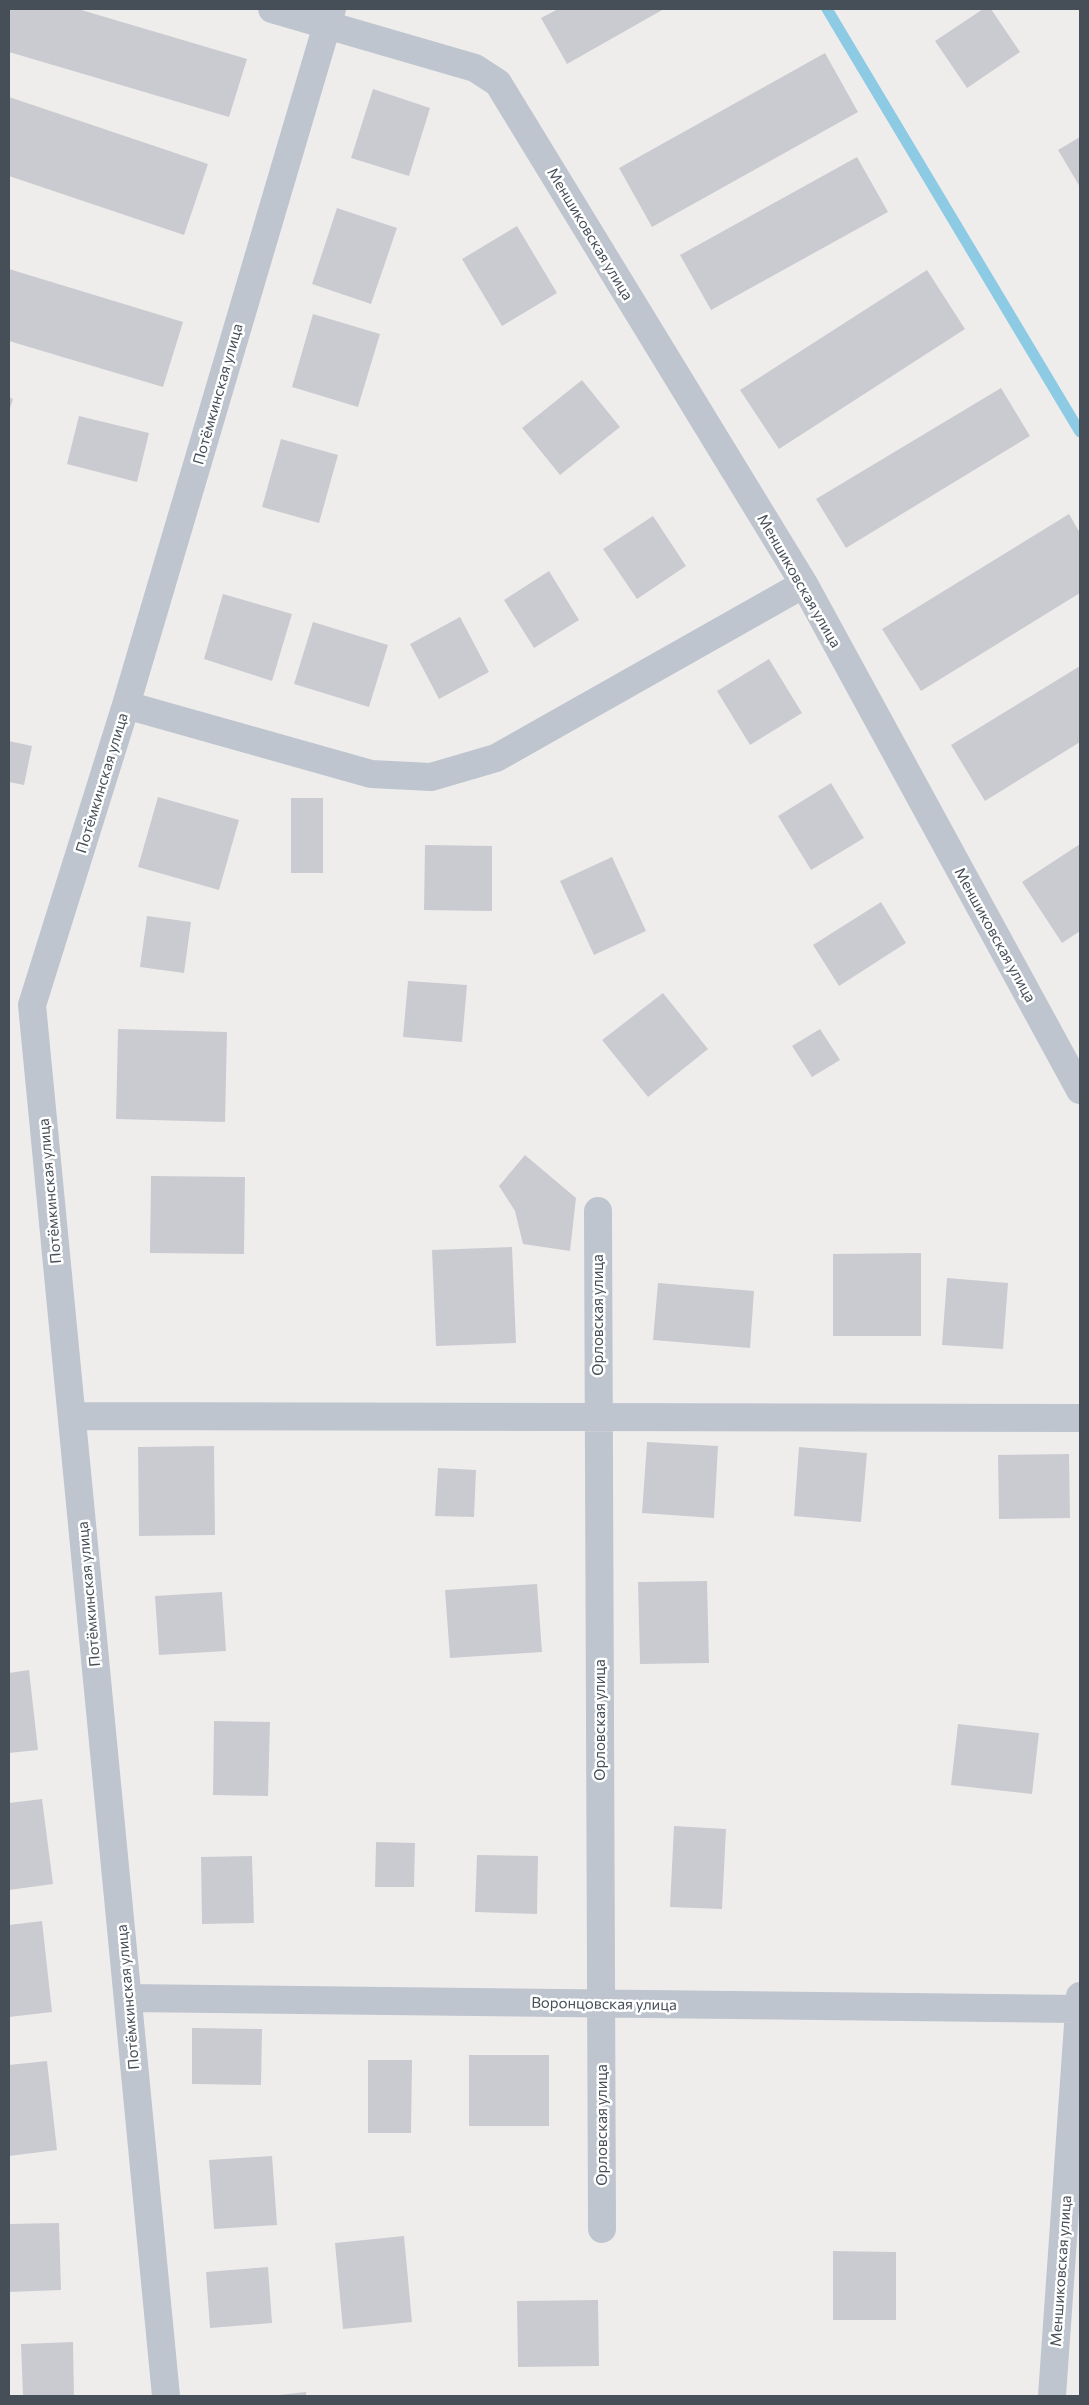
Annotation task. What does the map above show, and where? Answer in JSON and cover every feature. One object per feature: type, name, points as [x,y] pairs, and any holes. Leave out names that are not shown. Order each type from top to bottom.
[{"type":"street","points":[[272,9],[330,17]]},
{"type":"street","name":"Меншиковская улица","points":[[330,17],[475,68],[498,83],[804,584],[1080,1090]]},
{"type":"street","name":"Потёмкинская улица","points":[[166,2396],[32,1005],[126,705],[330,17]]},
{"type":"street","points":[[126,705],[371,774],[431,777],[496,758],[804,584]]},
{"type":"street","name":"Орловская улица","points":[[598,1211],[602,2229]]},
{"type":"street","points":[[72,1416],[1080,1418]]},
{"type":"street","name":"Воронцовская улица","points":[[128,1998],[602,2004],[1080,2003]]},
{"type":"street","name":"Меншиковская улица","points":[[1052,2396],[1080,2003]]},
{"type":"building","points":[[9,9],[78,9],[247,59],[229,117],[9,52]]},
{"type":"building","points":[[558,9],[664,9],[567,64],[541,18]]},
{"type":"building","points":[[983,9],[991,9],[1020,52],[967,88],[935,41]]},
{"type":"building","points":[[825,53],[858,112],[652,227],[619,168]]},
{"type":"building","points":[[373,89],[430,108],[409,176],[351,158]]},
{"type":"building","points":[[9,97],[208,164],[184,235],[9,176]]},
{"type":"building","points":[[1080,137],[1080,187],[1058,150]]},
{"type":"building","points":[[857,157],[888,212],[711,310],[680,255]]},
{"type":"building","points":[[337,208],[397,228],[371,304],[312,284]]},
{"type":"building","points":[[517,226],[557,293],[502,326],[462,259]]},
{"type":"building","points":[[9,269],[183,322],[163,387],[9,341]]},
{"type":"building","points":[[927,270],[965,329],[779,449],[740,390]]},
{"type":"building","points":[[313,314],[380,334],[358,407],[292,387]]},
{"type":"building","points":[[582,380],[620,427],[560,475],[522,428]]},
{"type":"building","points":[[1001,388],[1030,436],[846,548],[816,499]]},
{"type":"building","points":[[9,397],[13,399],[9,411]]},
{"type":"building","points":[[79,416],[149,433],[137,482],[67,464]]},
{"type":"building","points":[[281,439],[338,455],[319,523],[262,507]]},
{"type":"building","points":[[1069,514],[1080,533],[1080,593],[921,691],[882,629]]},
{"type":"building","points":[[653,516],[686,566],[637,599],[603,549]]},
{"type":"building","points":[[549,571],[579,620],[534,648],[504,600]]},
{"type":"building","points":[[223,594],[292,614],[272,681],[204,659]]},
{"type":"building","points":[[460,617],[489,672],[439,699],[410,644]]},
{"type":"building","points":[[313,622],[388,645],[369,707],[294,684]]},
{"type":"building","points":[[769,659],[802,713],[750,745],[717,691]]},
{"type":"building","points":[[1080,666],[1080,742],[985,801],[951,745]]},
{"type":"building","points":[[9,741],[32,746],[24,785],[9,782]]},
{"type":"building","points":[[831,783],[864,838],[811,870],[778,816]]},
{"type":"building","points":[[158,797],[239,820],[219,890],[138,867]]},
{"type":"building","points":[[291,798],[323,798],[323,873],[291,873]]},
{"type":"building","points":[[1080,844],[1080,931],[1062,943],[1022,882]]},
{"type":"building","points":[[425,845],[492,846],[492,911],[424,910]]},
{"type":"building","points":[[612,857],[646,931],[594,955],[560,881]]},
{"type":"building","points":[[881,902],[906,943],[839,986],[813,945]]},
{"type":"building","points":[[147,916],[191,922],[184,973],[140,967]]},
{"type":"building","points":[[408,981],[467,985],[462,1042],[403,1037]]},
{"type":"building","points":[[663,993],[708,1049],[648,1097],[602,1040]]},
{"type":"building","points":[[118,1029],[227,1032],[225,1122],[116,1119]]},
{"type":"building","points":[[820,1029],[840,1060],[812,1077],[792,1046]]},
{"type":"building","points":[[525,1155],[576,1198],[570,1251],[523,1244],[515,1211],[499,1186]]},
{"type":"building","points":[[151,1176],[245,1177],[244,1254],[150,1253]]},
{"type":"building","points":[[512,1247],[516,1343],[436,1346],[432,1250]]},
{"type":"building","points":[[921,1253],[921,1336],[833,1336],[833,1254]]},
{"type":"building","points":[[947,1278],[1008,1283],[1003,1349],[942,1345]]},
{"type":"building","points":[[658,1283],[754,1291],[750,1348],[653,1340]]},
{"type":"building","points":[[647,1442],[718,1446],[714,1518],[642,1513]]},
{"type":"building","points":[[214,1446],[215,1535],[139,1536],[138,1447]]},
{"type":"building","points":[[799,1447],[867,1453],[861,1522],[794,1516]]},
{"type":"building","points":[[1069,1454],[1070,1518],[999,1519],[998,1455]]},
{"type":"building","points":[[438,1468],[476,1470],[474,1517],[435,1516]]},
{"type":"building","points":[[707,1581],[709,1663],[640,1664],[638,1582]]},
{"type":"building","points":[[537,1584],[542,1652],[450,1658],[445,1590]]},
{"type":"building","points":[[222,1592],[226,1651],[159,1655],[155,1596]]},
{"type":"building","points":[[29,1670],[38,1750],[9,1753],[9,1673]]},
{"type":"building","points":[[214,1721],[270,1722],[268,1796],[213,1795]]},
{"type":"building","points":[[958,1724],[1039,1733],[1032,1794],[951,1785]]},
{"type":"building","points":[[42,1799],[53,1884],[9,1890],[9,1803]]},
{"type":"building","points":[[674,1826],[726,1829],[722,1909],[670,1907]]},
{"type":"building","points":[[376,1842],[415,1843],[414,1887],[375,1887]]},
{"type":"building","points":[[477,1855],[538,1856],[537,1914],[475,1912]]},
{"type":"building","points":[[252,1856],[254,1923],[202,1924],[201,1857]]},
{"type":"building","points":[[42,1921],[52,2012],[9,2017],[9,1925]]},
{"type":"building","points":[[192,2028],[262,2029],[261,2085],[192,2084]]},
{"type":"building","points":[[469,2055],[549,2055],[549,2126],[469,2126]]},
{"type":"building","points":[[368,2060],[412,2060],[411,2133],[368,2133]]},
{"type":"building","points":[[47,2061],[57,2150],[9,2156],[9,2065]]},
{"type":"building","points":[[272,2156],[277,2225],[214,2229],[209,2160]]},
{"type":"building","points":[[59,2223],[61,2290],[9,2292],[9,2224]]},
{"type":"building","points":[[404,2236],[412,2322],[343,2329],[335,2243]]},
{"type":"building","points":[[833,2251],[896,2252],[896,2320],[833,2320]]},
{"type":"building","points":[[268,2267],[272,2323],[210,2328],[206,2272]]},
{"type":"building","points":[[598,2300],[599,2366],[518,2367],[517,2301]]},
{"type":"building","points":[[73,2342],[74,2396],[23,2396],[21,2344]]},
{"type":"building","points":[[306,2392],[306,2396],[279,2396],[279,2395]]},
{"type":"waterway","points":[[827,9],[1080,432]]}]
